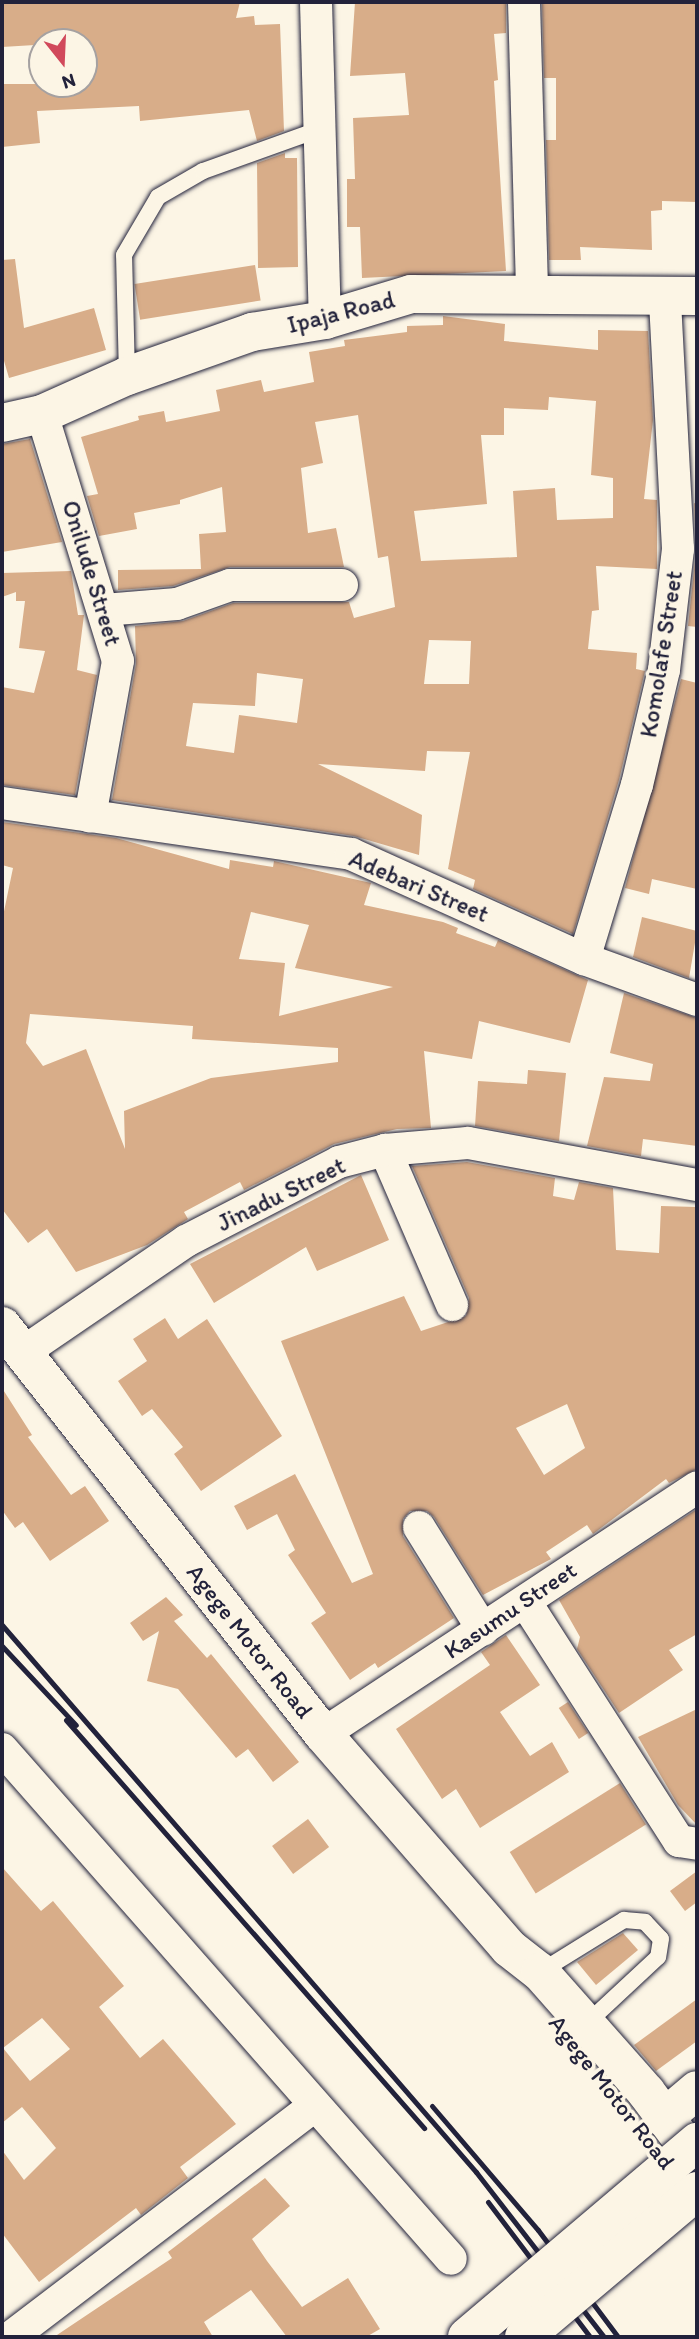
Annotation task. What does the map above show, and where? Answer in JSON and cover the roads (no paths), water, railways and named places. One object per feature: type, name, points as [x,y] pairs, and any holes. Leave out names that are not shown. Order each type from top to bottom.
[{"type":"main road","name":"Ipaja Road","points":[[2,423],[42,414],[127,376],[251,332],[326,320],[411,295],[681,297]]},
{"type":"main road","name":"Agege Motor Road","points":[[12,1340],[323,1734],[509,1948],[540,1972],[697,2160]]},
{"type":"main road","name":"Agege Motor Road","points":[[509,1948],[517,1972],[697,2201]]},
{"type":"main road","points":[[664,2118],[697,2090]]},
{"type":"main road","points":[[467,2337],[697,2142]]},
{"type":"main road","points":[[524,2337],[697,2191]]},
{"type":"street","points":[[316,2],[326,320]]},
{"type":"street","points":[[524,2],[532,297]]},
{"type":"street","name":"Komolafe Street","points":[[584,960],[637,785],[670,616],[678,549],[681,297]]},
{"type":"street","name":"Onilude Street","points":[[42,414],[118,661],[90,817]]},
{"type":"street","points":[[104,610],[177,604],[230,585],[342,585]]},
{"type":"street","name":"Adebari Street","points":[[2,803],[351,854],[584,960],[697,1000]]},
{"type":"street","name":"Jinadu Street","points":[[12,1340],[186,1241],[339,1162],[385,1150],[468,1143],[697,1185]]},
{"type":"street","points":[[385,1150],[452,1305]]},
{"type":"street","name":"Kasumu Street","points":[[323,1734],[526,1603],[697,1487]]},
{"type":"street","points":[[419,1527],[483,1630]]},
{"type":"street","points":[[526,1603],[679,1841],[697,1844]]},
{"type":"street","points":[[3,1753],[451,2259]]},
{"type":"street","points":[[11,2337],[315,2105]]},
{"type":"lane","points":[[127,376],[124,256],[158,197],[203,171],[320,130]]},
{"type":"lane","points":[[540,1972],[624,1920],[645,1922],[661,1939],[658,1957],[585,2025]]},
{"type":"railway","points":[[2,1625],[476,2172],[604,2337]]},
{"type":"railway","points":[[2,1646],[76,1725]]},
{"type":"railway","points":[[66,1720],[424,2128]]},
{"type":"railway","points":[[432,2106],[538,2230],[618,2337]]},
{"type":"railway","points":[[488,2202],[590,2337]]}]
